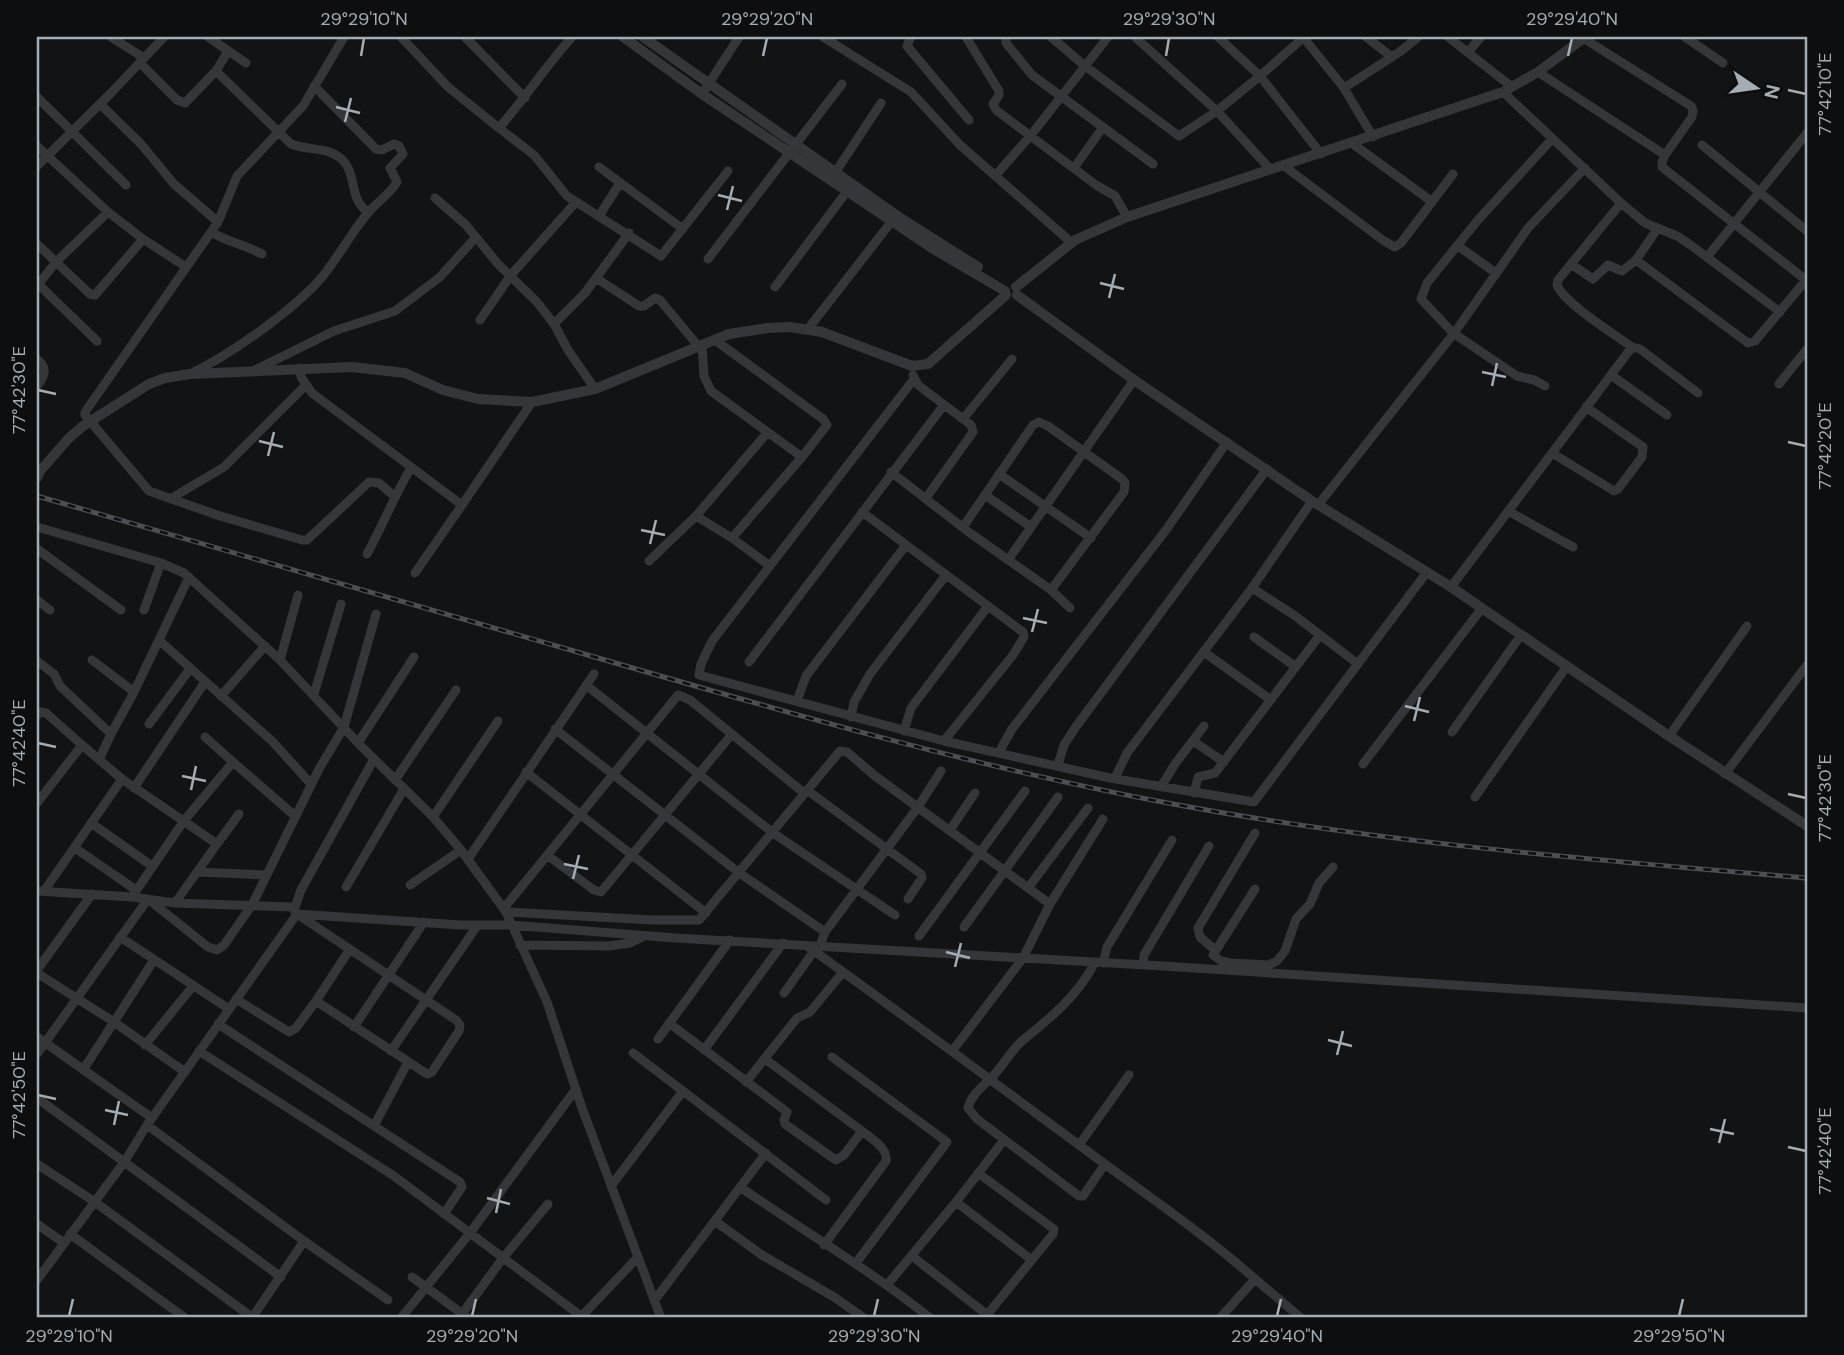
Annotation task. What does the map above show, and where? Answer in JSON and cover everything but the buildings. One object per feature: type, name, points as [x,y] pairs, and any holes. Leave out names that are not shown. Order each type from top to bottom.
[{"type":"street","points":[[111,37],[142,60],[182,103],[186,103],[216,71],[228,51]]},
{"type":"street","points":[[37,166],[164,37]]},
{"type":"street","points":[[208,37],[246,63]]},
{"type":"street","points":[[344,37],[303,106],[237,176],[218,222],[124,359],[86,408],[85,415],[143,486],[154,494],[302,540],[307,540],[369,482],[379,483],[394,495]]},
{"type":"street","points":[[401,37],[448,87],[534,156],[560,189],[661,256],[728,171]]},
{"type":"street","points":[[465,37],[525,98]]},
{"type":"street","points":[[499,128],[525,98],[552,58],[572,37]]},
{"type":"street","points":[[624,37],[792,148],[894,218],[935,250],[1010,291],[1134,380],[1315,503],[1451,587],[1725,774],[1807,826]]},
{"type":"street","points":[[643,37],[705,90]]},
{"type":"street","points":[[705,90],[739,37]]},
{"type":"street","points":[[823,37],[911,92],[960,145],[1072,243]]},
{"type":"street","points":[[911,37],[907,43],[908,48],[969,120]]},
{"type":"street","points":[[966,37],[999,91],[993,106],[1115,196],[1127,217]]},
{"type":"street","points":[[1006,37],[1006,43],[1032,75],[1153,164]]},
{"type":"street","points":[[1051,37],[1177,136],[1217,111],[1303,37],[1344,88],[1373,137]]},
{"type":"street","points":[[995,176],[1062,97],[1108,37]]},
{"type":"street","points":[[1135,37],[1217,111],[1270,169]]},
{"type":"street","points":[[1218,37],[1260,76],[1321,154]]},
{"type":"street","points":[[1311,46],[1320,37]]},
{"type":"street","points":[[1366,37],[1392,57]]},
{"type":"street","points":[[1344,88],[1418,37]]},
{"type":"street","points":[[1448,37],[1468,52],[1552,139],[1645,223],[1677,236],[1780,312]]},
{"type":"street","points":[[1468,52],[1481,37]]},
{"type":"street","points":[[1685,37],[1723,63]]},
{"type":"street","points":[[38,472],[75,432],[149,384],[165,377],[255,370],[352,367],[404,373],[443,390],[478,400],[532,402],[595,389],[729,334],[768,328],[808,329],[912,366],[928,364],[1010,291],[1072,243],[1127,217],[1353,144],[1507,90],[1538,72],[1584,38],[1691,106],[1692,117],[1665,155],[1662,167],[1807,279],[1755,341],[1748,343],[1636,260]]},
{"type":"street","points":[[216,71],[279,133],[298,147],[335,153],[352,174],[355,199],[368,212]]},
{"type":"street","points":[[1538,72],[1665,155]]},
{"type":"street","points":[[708,259],[842,84]]},
{"type":"street","points":[[190,374],[222,356],[315,286],[368,212],[396,184],[397,180],[391,174],[390,168],[402,155],[403,150],[395,144],[382,150],[376,149],[314,86]]},
{"type":"street","points":[[37,97],[126,185]]},
{"type":"street","points":[[835,173],[881,103]]},
{"type":"street","points":[[100,104],[141,144],[174,184],[218,222]]},
{"type":"street","points":[[1074,168],[1103,127]]},
{"type":"street","points":[[1707,257],[1807,133]]},
{"type":"street","points":[[1545,386],[1517,376],[1453,333],[1420,299],[1427,283],[1478,220],[1552,139]]},
{"type":"street","points":[[1353,144],[1431,201]]},
{"type":"street","points":[[1702,145],[1807,231]]},
{"type":"street","points":[[37,146],[108,212],[186,267]]},
{"type":"street","points":[[792,148],[835,173],[850,188]]},
{"type":"street","points":[[1284,166],[1392,247],[1401,243],[1453,174]]},
{"type":"street","points":[[599,167],[683,229]]},
{"type":"street","points":[[1115,778],[1127,753],[1315,503],[1453,333],[1541,212],[1585,168]]},
{"type":"street","points":[[599,216],[620,183]]},
{"type":"street","points":[[775,287],[850,188]]},
{"type":"street","points":[[435,198],[466,225],[532,296],[554,324],[595,389]]},
{"type":"street","points":[[480,320],[511,275],[576,202]]},
{"type":"street","points":[[1621,203],[1558,280],[1557,285],[1562,293],[1698,393]]},
{"type":"street","points":[[97,341],[37,284],[108,212]]},
{"type":"street","points":[[808,329],[894,218]]},
{"type":"street","points":[[1571,264],[1593,279],[1608,265],[1622,271],[1636,260],[1658,228]]},
{"type":"street","points":[[211,232],[226,241],[262,254]]},
{"type":"street","points":[[554,324],[585,293],[629,233]]},
{"type":"street","points":[[255,370],[334,331],[395,311],[440,276],[476,237]]},
{"type":"street","points":[[37,244],[95,296],[143,239]]},
{"type":"street","points":[[1458,246],[1496,273]]},
{"type":"street","points":[[596,278],[639,306],[644,306],[655,298],[660,300],[701,346],[704,376],[711,391],[802,457]]},
{"type":"street","points":[[715,340],[826,422],[825,428],[802,457],[732,538]]},
{"type":"street","points":[[1451,587],[1632,346]]},
{"type":"street","points":[[1779,384],[1807,349]]},
{"type":"street","points":[[37,359],[44,366],[45,372],[37,386]]},
{"type":"street","points":[[963,419],[1012,359]]},
{"type":"street","points":[[912,366],[914,379],[971,425],[973,433],[926,498]]},
{"type":"street","points":[[300,368],[305,386],[462,505]]},
{"type":"street","points":[[1611,375],[1667,415]]},
{"type":"street","points":[[914,379],[712,641],[698,673],[706,678],[944,741],[1161,788],[1250,802],[1256,801],[1427,572]]},
{"type":"street","points":[[1008,560],[1134,380]]},
{"type":"street","points":[[170,499],[224,467],[305,386]]},
{"type":"street","points":[[415,573],[532,402]]},
{"type":"street","points":[[749,662],[944,405]]},
{"type":"street","points":[[1552,453],[1614,491],[1634,468],[1644,453],[1643,447],[1586,407]]},
{"type":"street","points":[[963,527],[1036,422],[1043,423],[1122,479],[1126,486],[1124,492],[1051,590]]},
{"type":"street","points":[[649,561],[696,516],[767,433]]},
{"type":"street","points":[[999,752],[1012,729],[1166,530],[1227,443]]},
{"type":"street","points":[[367,554],[385,522],[394,495],[411,468]]},
{"type":"street","points":[[1058,765],[1064,745],[1071,734],[1266,469]]},
{"type":"street","points":[[891,472],[1051,590],[1070,608]]},
{"type":"street","points":[[999,474],[1091,538]]},
{"type":"street","points":[[985,495],[1031,527]]},
{"type":"street","points":[[1508,511],[1573,547]]},
{"type":"street","points":[[862,512],[1019,629],[1024,637],[1013,655],[944,741]]},
{"type":"street","points":[[696,516],[770,566]]},
{"type":"street","points":[[37,527],[161,563],[189,577],[281,660],[358,743],[433,817],[461,850],[508,917],[547,1002],[576,1090],[662,1318]]},
{"type":"street","points":[[797,701],[806,677],[906,545]]},
{"type":"street","points":[[37,548],[121,610]]},
{"type":"street","points":[[144,610],[161,563]]},
{"type":"street","points":[[851,718],[854,702],[861,689],[946,575]]},
{"type":"street","points":[[99,760],[160,641],[189,577]]},
{"type":"street","points":[[1252,588],[1358,664]]},
{"type":"street","points":[[281,660],[299,595]]},
{"type":"street","points":[[37,600],[50,610]]},
{"type":"street","points":[[314,694],[341,604]]},
{"type":"street","points":[[904,731],[911,708],[988,606]]},
{"type":"street","points":[[1363,764],[1482,608]]},
{"type":"street","points":[[148,899],[208,947],[217,950],[225,945],[252,905],[311,784],[344,727],[376,614]]},
{"type":"street","points":[[1669,736],[1747,626]]},
{"type":"street","points":[[1194,793],[1198,777],[1213,775],[1320,635]]},
{"type":"street","points":[[1452,732],[1521,635]]},
{"type":"street","points":[[1254,636],[1296,667]]},
{"type":"street","points":[[160,641],[272,741],[311,784]]},
{"type":"street","points":[[221,696],[265,646]]},
{"type":"street","points":[[1204,652],[1271,699]]},
{"type":"street","points":[[358,743],[414,657]]},
{"type":"street","points":[[92,660],[134,692]]},
{"type":"street","points":[[37,661],[54,674],[60,686],[111,734]]},
{"type":"street","points":[[1475,797],[1567,666]]},
{"type":"street","points":[[1725,774],[1807,666]]},
{"type":"street","points":[[149,724],[190,669]]},
{"type":"street","points":[[468,859],[594,674]]},
{"type":"street","points":[[134,788],[205,682]]},
{"type":"street","points":[[586,684],[773,833],[895,915]]},
{"type":"street","points":[[395,780],[456,690]]},
{"type":"street","points":[[508,917],[547,855],[646,732],[676,696],[680,695],[805,792],[921,874],[922,878],[908,899]]},
{"type":"street","points":[[37,715],[46,713],[122,779],[217,844]]},
{"type":"street","points":[[433,817],[498,721]]},
{"type":"street","points":[[1161,788],[1175,764],[1204,726]]},
{"type":"street","points":[[555,729],[738,872],[821,942],[843,972],[953,1050],[1209,1241],[1301,1318]]},
{"type":"street","points":[[547,855],[599,892],[732,734]]},
{"type":"street","points":[[205,737],[295,816]]},
{"type":"street","points":[[1193,741],[1224,762]]},
{"type":"street","points":[[37,803],[82,745]]},
{"type":"street","points":[[75,848],[134,894],[148,899],[252,905],[477,926],[508,917],[694,922],[706,913],[838,752],[843,751],[1050,904]]},
{"type":"street","points":[[37,1280],[125,1161],[149,1121],[296,911],[301,890],[374,759]]},
{"type":"street","points":[[134,894],[183,822],[233,762]]},
{"type":"street","points":[[784,993],[941,771]]},
{"type":"street","points":[[526,772],[706,913]]},
{"type":"street","points":[[40,891],[75,848],[122,779]]},
{"type":"street","points":[[346,887],[404,789]]},
{"type":"street","points":[[919,936],[1025,790]]},
{"type":"street","points":[[950,830],[975,793]]},
{"type":"street","points":[[964,927],[1058,797]]},
{"type":"street","points":[[1028,888],[1088,808]]},
{"type":"street","points":[[175,902],[239,814]]},
{"type":"street","points":[[953,1050],[1024,954],[1050,904],[1103,819]]},
{"type":"street","points":[[91,823],[152,866]]},
{"type":"street","points":[[1211,960],[1198,928],[1255,833]]},
{"type":"street","points":[[1105,1164],[1081,1197],[968,1111],[968,1106],[972,1097],[1022,1042],[1040,1028],[1101,960],[1172,840]]},
{"type":"street","points":[[1143,961],[1209,846]]},
{"type":"street","points":[[410,885],[461,850]]},
{"type":"street","points":[[1211,960],[1269,965],[1277,961],[1285,951],[1296,919],[1310,904],[1318,886],[1333,867]]},
{"type":"street","points":[[197,872],[267,875]]},
{"type":"street","points":[[1211,960],[1255,889]]},
{"type":"street","points":[[40,891],[134,894]]},
{"type":"street","points":[[92,894],[37,971],[185,1072]]},
{"type":"street","points":[[37,1054],[41,1040],[76,999],[148,899]]},
{"type":"street","points":[[296,911],[428,1000],[456,1020],[460,1028],[430,1073],[424,1073],[316,1001]]},
{"type":"street","points":[[508,917],[646,936],[805,945],[821,942],[1101,960],[1211,960],[1807,1008]]},
{"type":"street","points":[[354,1027],[424,922]]},
{"type":"street","points":[[391,1051],[477,926]]},
{"type":"street","points":[[520,945],[608,946],[630,943],[646,936]]},
{"type":"street","points":[[120,937],[229,1009]]},
{"type":"street","points":[[658,1039],[730,940]]},
{"type":"street","points":[[704,1050],[783,943]]},
{"type":"street","points":[[236,999],[289,1032],[296,1028],[316,1001],[350,949]]},
{"type":"street","points":[[83,1070],[155,960]]},
{"type":"street","points":[[747,1082],[797,1018],[810,1012],[843,972]]},
{"type":"street","points":[[145,1045],[193,986]]},
{"type":"street","points":[[669,1023],[787,1112],[785,1124],[836,1160],[844,1155],[862,1131]]},
{"type":"street","points":[[218,1024],[461,1183],[461,1189],[444,1214]]},
{"type":"street","points":[[41,1040],[304,1241],[388,1300]]},
{"type":"street","points":[[199,1051],[394,1176],[581,1317],[638,1257]]},
{"type":"street","points":[[633,1053],[826,1200]]},
{"type":"street","points":[[832,1057],[947,1142],[856,1263]]},
{"type":"street","points":[[765,1059],[862,1131],[884,1149],[887,1158],[824,1245]]},
{"type":"street","points":[[374,1125],[408,1062]]},
{"type":"street","points":[[1079,1145],[1129,1075]]},
{"type":"street","points":[[401,1318],[470,1233],[576,1090]]},
{"type":"street","points":[[611,1186],[683,1091]]},
{"type":"street","points":[[37,1098],[281,1277]]},
{"type":"street","points":[[887,1285],[1004,1139]]},
{"type":"street","points":[[654,1301],[766,1153]]},
{"type":"street","points":[[37,1164],[94,1202],[253,1318],[304,1241]]},
{"type":"street","points":[[912,1256],[989,1317],[1053,1234],[1054,1229],[978,1173]]},
{"type":"street","points":[[740,1187],[824,1245],[856,1263],[930,1318]]},
{"type":"street","points":[[956,1202],[1032,1260]]},
{"type":"street","points":[[412,1277],[465,1316],[503,1258],[548,1204]]},
{"type":"street","points":[[715,1221],[762,1255],[834,1297],[864,1318]]},
{"type":"street","points":[[37,1224],[64,1243]]},
{"type":"street","points":[[70,1234],[185,1318]]},
{"type":"street","points":[[1220,1318],[1255,1279]]},
{"type":"railway","points":[[37,496],[812,719],[1100,790],[1252,818],[1410,840],[1807,878]]}]
